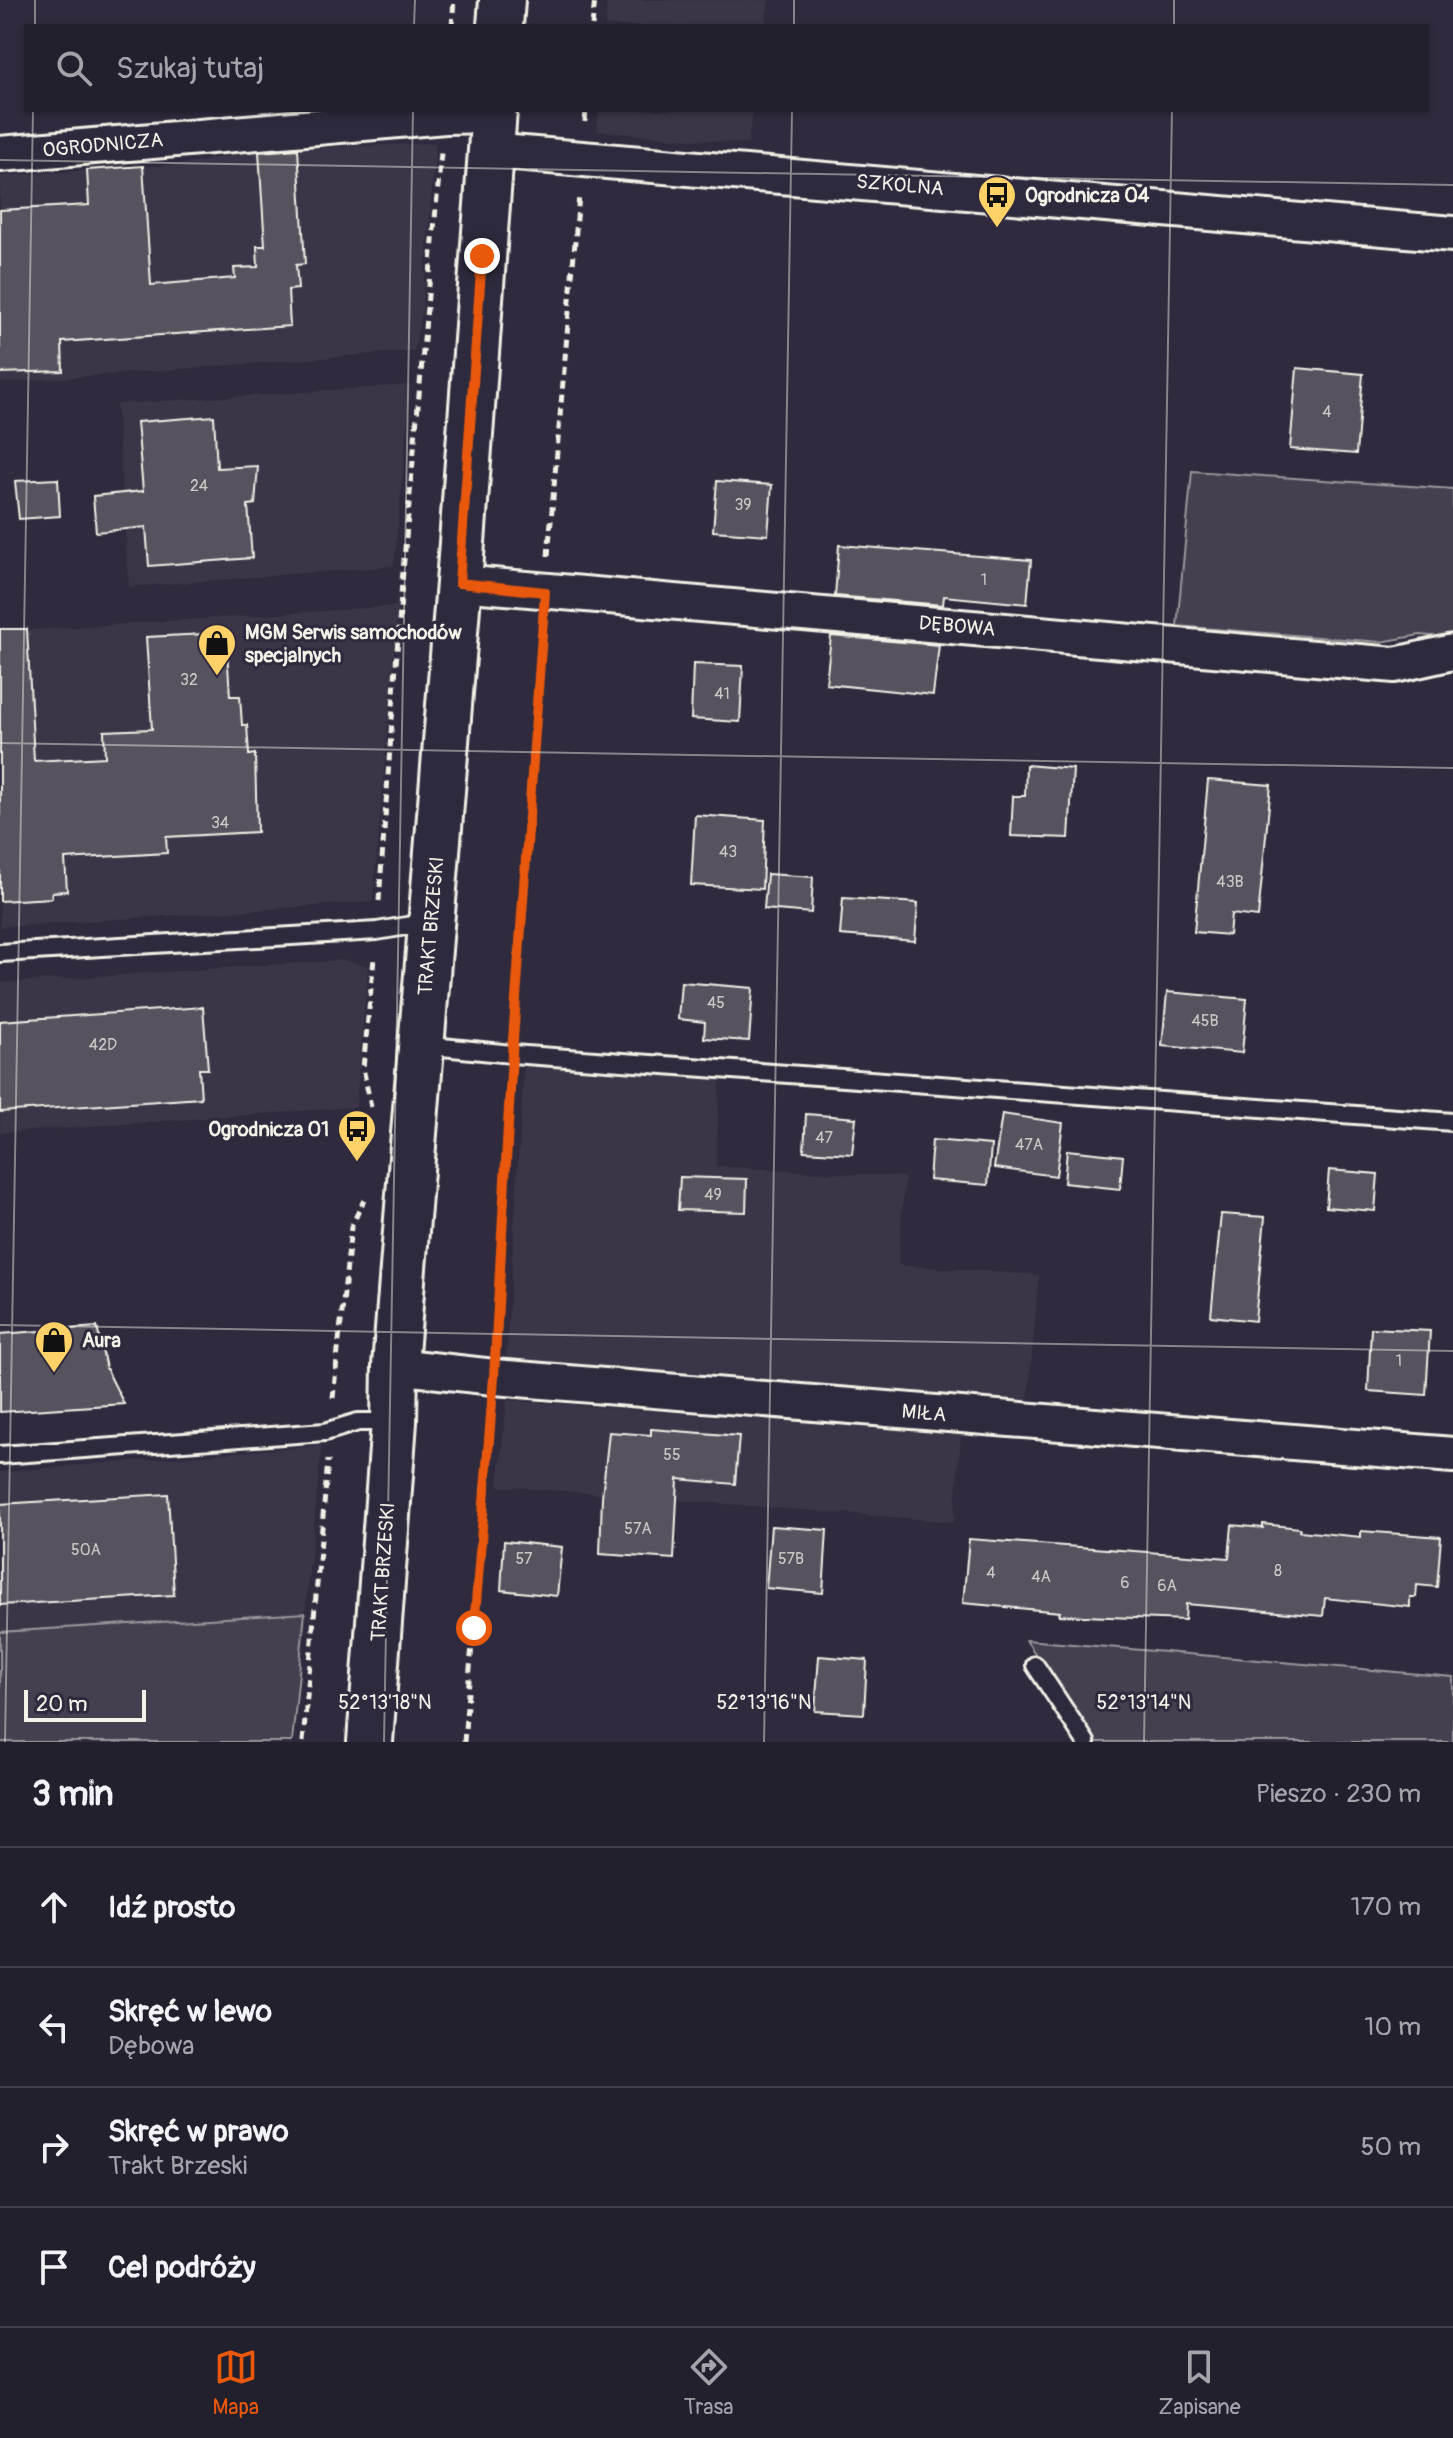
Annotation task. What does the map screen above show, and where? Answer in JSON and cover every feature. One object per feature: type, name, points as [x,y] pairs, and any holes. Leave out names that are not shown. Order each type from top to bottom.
[{"type":"main road","points":[[500,24],[502,0]]},
{"type":"main road","name":"TRAKT BRZESKI","points":[[370,1742],[394,1422],[395,1366],[459,583],[492,125]]},
{"type":"street","name":"OGRODNICZA","points":[[0,154],[436,117],[492,125]]},
{"type":"street","name":"SZKOLNA","points":[[492,125],[582,157],[1453,234]]},
{"type":"street","name":"DĘBOWA","points":[[459,583],[1395,665],[1453,652]]},
{"type":"street","name":"MIŁA","points":[[395,1366],[494,1377],[1453,1455]]},
{"type":"lane","points":[[0,953],[377,931],[432,922]]},
{"type":"lane","points":[[421,1045],[1453,1122]]},
{"type":"lane","points":[[0,1455],[325,1432],[358,1422],[394,1422]]},
{"type":"lane","points":[[1035,1665],[1086,1742]]},
{"type":"path","points":[[452,24],[454,0]]},
{"type":"path","points":[[592,24],[595,0]]},
{"type":"path","points":[[464,1742],[494,1377],[512,1054],[545,592],[586,112]]},
{"type":"shaded area","points":[[607,0],[769,0],[765,24],[605,24]]},
{"type":"shaded area","points":[[599,112],[753,112],[748,144],[597,131]]},
{"type":"shaded area","points":[[436,143],[422,311],[414,351],[0,383],[0,176],[185,164],[259,150]]},
{"type":"shaded area","points":[[411,385],[394,566],[129,587],[116,404]]},
{"type":"shaded area","points":[[1192,471],[1453,489],[1453,638],[1420,635],[1381,642],[1177,626]]},
{"type":"shaded area","points":[[398,606],[373,902],[0,927],[0,632]]},
{"type":"shaded area","points":[[344,960],[368,966],[356,1107],[0,1133],[0,983]]},
{"type":"shaded area","points":[[524,1063],[720,1078],[716,1166],[905,1177],[898,1265],[1039,1275],[1028,1400],[506,1361]]},
{"type":"shaded area","points":[[507,1400],[961,1435],[954,1522],[498,1486]]},
{"type":"shaded area","points":[[322,1445],[305,1613],[0,1632],[0,1472]]},
{"type":"shaded area","points":[[305,1613],[292,1742],[0,1742],[0,1632]]},
{"type":"shaded area","points":[[1026,1640],[1453,1677],[1453,1742],[1094,1742]]},
{"type":"building","points":[[298,149],[305,264],[296,265],[298,289],[288,290],[290,326],[62,342],[63,371],[0,373],[0,210],[89,205],[87,170],[143,166],[151,285],[235,278],[234,268],[258,267],[257,246],[265,246],[259,152]]},
{"type":"building","points":[[1297,368],[1363,374],[1356,454],[1290,449]]},
{"type":"building","points":[[214,416],[217,468],[258,466],[255,504],[248,505],[252,558],[149,566],[146,527],[96,532],[93,496],[143,491],[137,422]]},
{"type":"building","points":[[58,479],[60,516],[19,519],[15,481]]},
{"type":"building","points":[[717,481],[772,485],[768,535],[713,531]]},
{"type":"building","points":[[839,545],[1031,560],[1027,604],[944,596],[943,605],[835,596]]},
{"type":"building","points":[[0,629],[27,629],[34,761],[105,757],[104,731],[152,729],[146,637],[226,633],[230,696],[240,696],[242,725],[247,725],[249,755],[255,754],[257,832],[166,837],[167,853],[65,859],[67,891],[52,892],[52,898],[0,901]]},
{"type":"building","points":[[831,636],[939,645],[933,695],[826,684]]},
{"type":"building","points":[[693,664],[743,666],[740,722],[691,719]]},
{"type":"building","points":[[1026,765],[1073,769],[1069,838],[1011,836],[1013,796],[1025,796]]},
{"type":"building","points":[[1208,780],[1271,785],[1258,917],[1231,914],[1229,935],[1194,932]]},
{"type":"building","points":[[695,815],[765,820],[762,889],[691,885]]},
{"type":"building","points":[[767,874],[813,877],[811,913],[764,909]]},
{"type":"building","points":[[843,898],[918,903],[915,941],[840,935]]},
{"type":"building","points":[[681,982],[753,988],[749,1041],[704,1038],[705,1022],[678,1019]]},
{"type":"building","points":[[1167,992],[1247,999],[1242,1053],[1162,1046]]},
{"type":"building","points":[[203,1007],[208,1069],[199,1069],[201,1098],[0,1112],[0,1021]]},
{"type":"building","points":[[806,1114],[856,1118],[852,1154],[804,1151]]},
{"type":"building","points":[[1002,1114],[1063,1123],[1056,1176],[994,1168]]},
{"type":"building","points":[[932,1140],[991,1145],[988,1185],[929,1180]]},
{"type":"building","points":[[1067,1150],[1123,1156],[1120,1189],[1064,1183]]},
{"type":"building","points":[[1329,1170],[1378,1174],[1375,1211],[1326,1207]]},
{"type":"building","points":[[680,1177],[747,1179],[746,1212],[678,1210]]},
{"type":"building","points":[[1221,1214],[1265,1217],[1255,1321],[1211,1316]]},
{"type":"building","name":"Aura","points":[[97,1327],[106,1368],[124,1404],[0,1412],[0,1334]]},
{"type":"building","points":[[1371,1328],[1430,1331],[1426,1395],[1368,1391]]},
{"type":"building","points":[[651,1429],[739,1436],[735,1484],[678,1479],[674,1559],[600,1554],[609,1432],[651,1435]]},
{"type":"building","points":[[168,1494],[174,1595],[0,1605],[0,1504]]},
{"type":"building","points":[[1263,1524],[1361,1537],[1361,1531],[1441,1537],[1437,1587],[1417,1585],[1416,1597],[1410,1597],[1410,1607],[1325,1598],[1323,1616],[1186,1604],[1185,1620],[1059,1615],[1060,1612],[963,1603],[969,1539],[1229,1558],[1232,1525],[1263,1528]]},
{"type":"building","points":[[771,1526],[827,1530],[823,1593],[766,1588]]},
{"type":"building","points":[[504,1541],[562,1547],[557,1596],[501,1590]]},
{"type":"building","points":[[819,1656],[867,1660],[864,1714],[815,1711]]},
{"type":"place","name":"Ogrodnicza 04","points":[[997,229]]},
{"type":"place","name":"MGM Serwis samochodów specjalnych","points":[[217,677]]},
{"type":"place","name":"Ogrodnicza 01","points":[[357,1163]]},
{"type":"place","name":"Aura","points":[[54,1374]]},
{"type":"route","points":[[474,1628],[494,1377],[512,1054],[545,592],[459,583],[482,256]]}]
